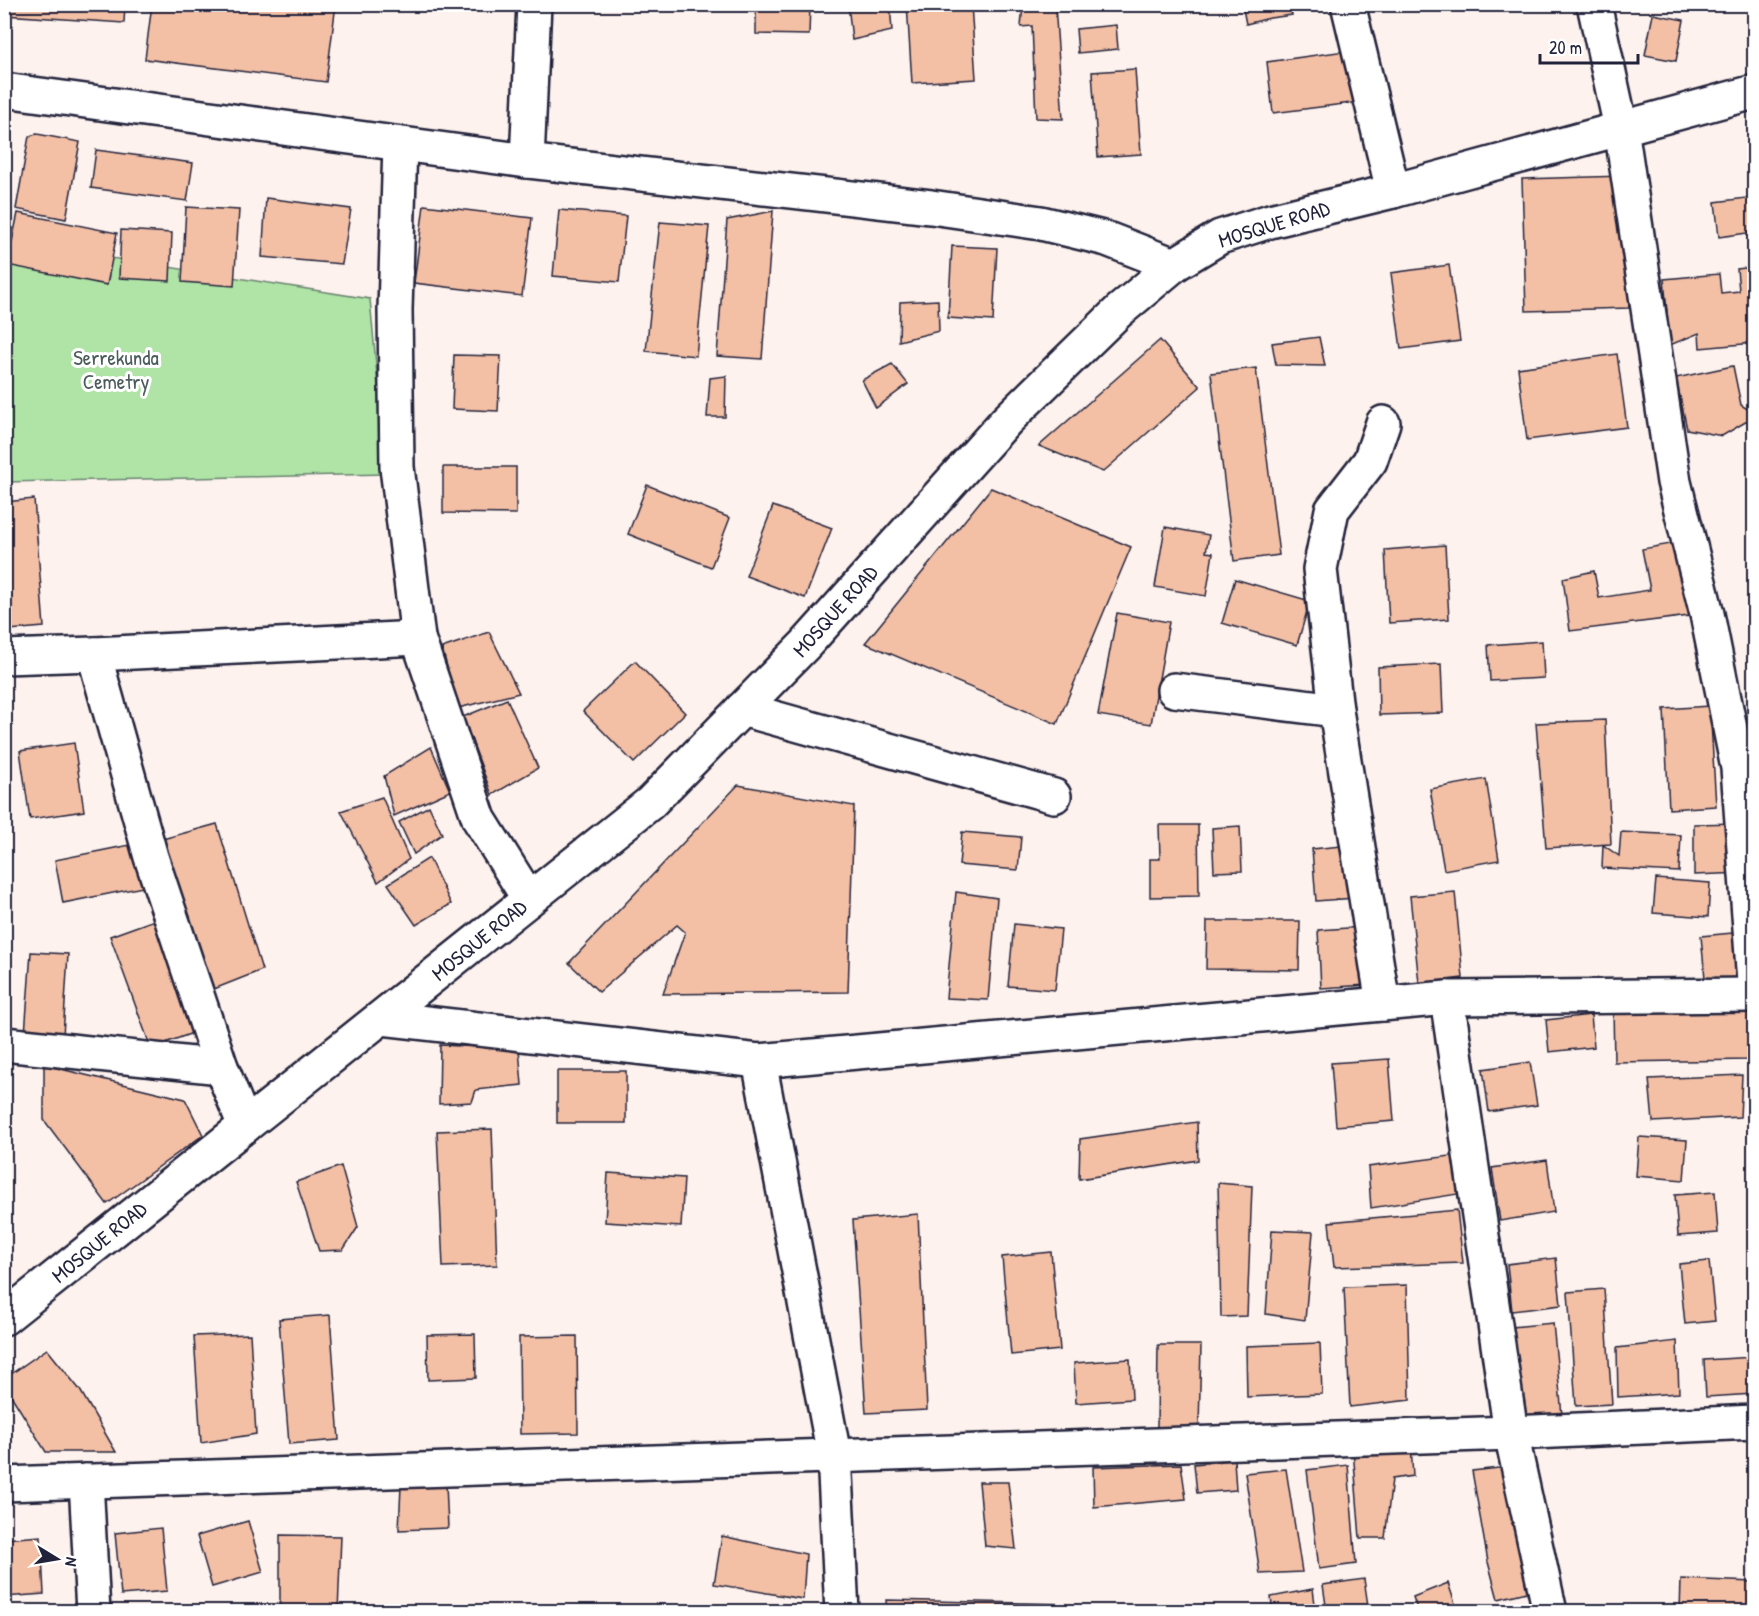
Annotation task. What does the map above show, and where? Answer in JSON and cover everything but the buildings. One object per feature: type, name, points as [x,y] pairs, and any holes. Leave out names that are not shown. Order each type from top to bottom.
[{"type":"street","points":[[526,161],[534,4]]},
{"type":"street","points":[[1348,4],[1393,191]]},
{"type":"street","points":[[1594,4],[1621,128],[1674,482],[1746,769],[1755,982]]},
{"type":"street","points":[[4,90],[526,161],[931,207],[1041,223],[1107,239],[1174,265]]},
{"type":"street","name":"MOSQUE ROAD","points":[[4,1318],[650,803],[806,644],[1006,421],[1119,311],[1174,265],[1220,237],[1270,221],[1393,191],[1755,92]]},
{"type":"street","points":[[400,144],[395,310],[397,467],[418,638],[479,819],[529,899]]},
{"type":"street","points":[[1383,423],[1370,461],[1332,510],[1320,569],[1336,710],[1383,1004]]},
{"type":"street","points":[[4,657],[418,638]]},
{"type":"street","points":[[94,654],[151,857],[221,1067],[244,1126]]},
{"type":"street","points":[[1174,690],[1336,710]]},
{"type":"street","points":[[742,709],[1054,796]]},
{"type":"street","points":[[382,1018],[759,1061],[1447,998],[1755,995]]},
{"type":"street","points":[[1447,998],[1511,1433],[1550,1611]]},
{"type":"street","points":[[4,1044],[221,1067]]},
{"type":"street","points":[[759,1061],[834,1455],[842,1611]]},
{"type":"street","points":[[4,1484],[1511,1433],[1755,1422]]},
{"type":"street","points":[[86,1481],[93,1611]]},
{"type":"green space","name":"Serrekunda Cemetry","points":[[4,241],[370,299],[386,474],[5,482]]}]
